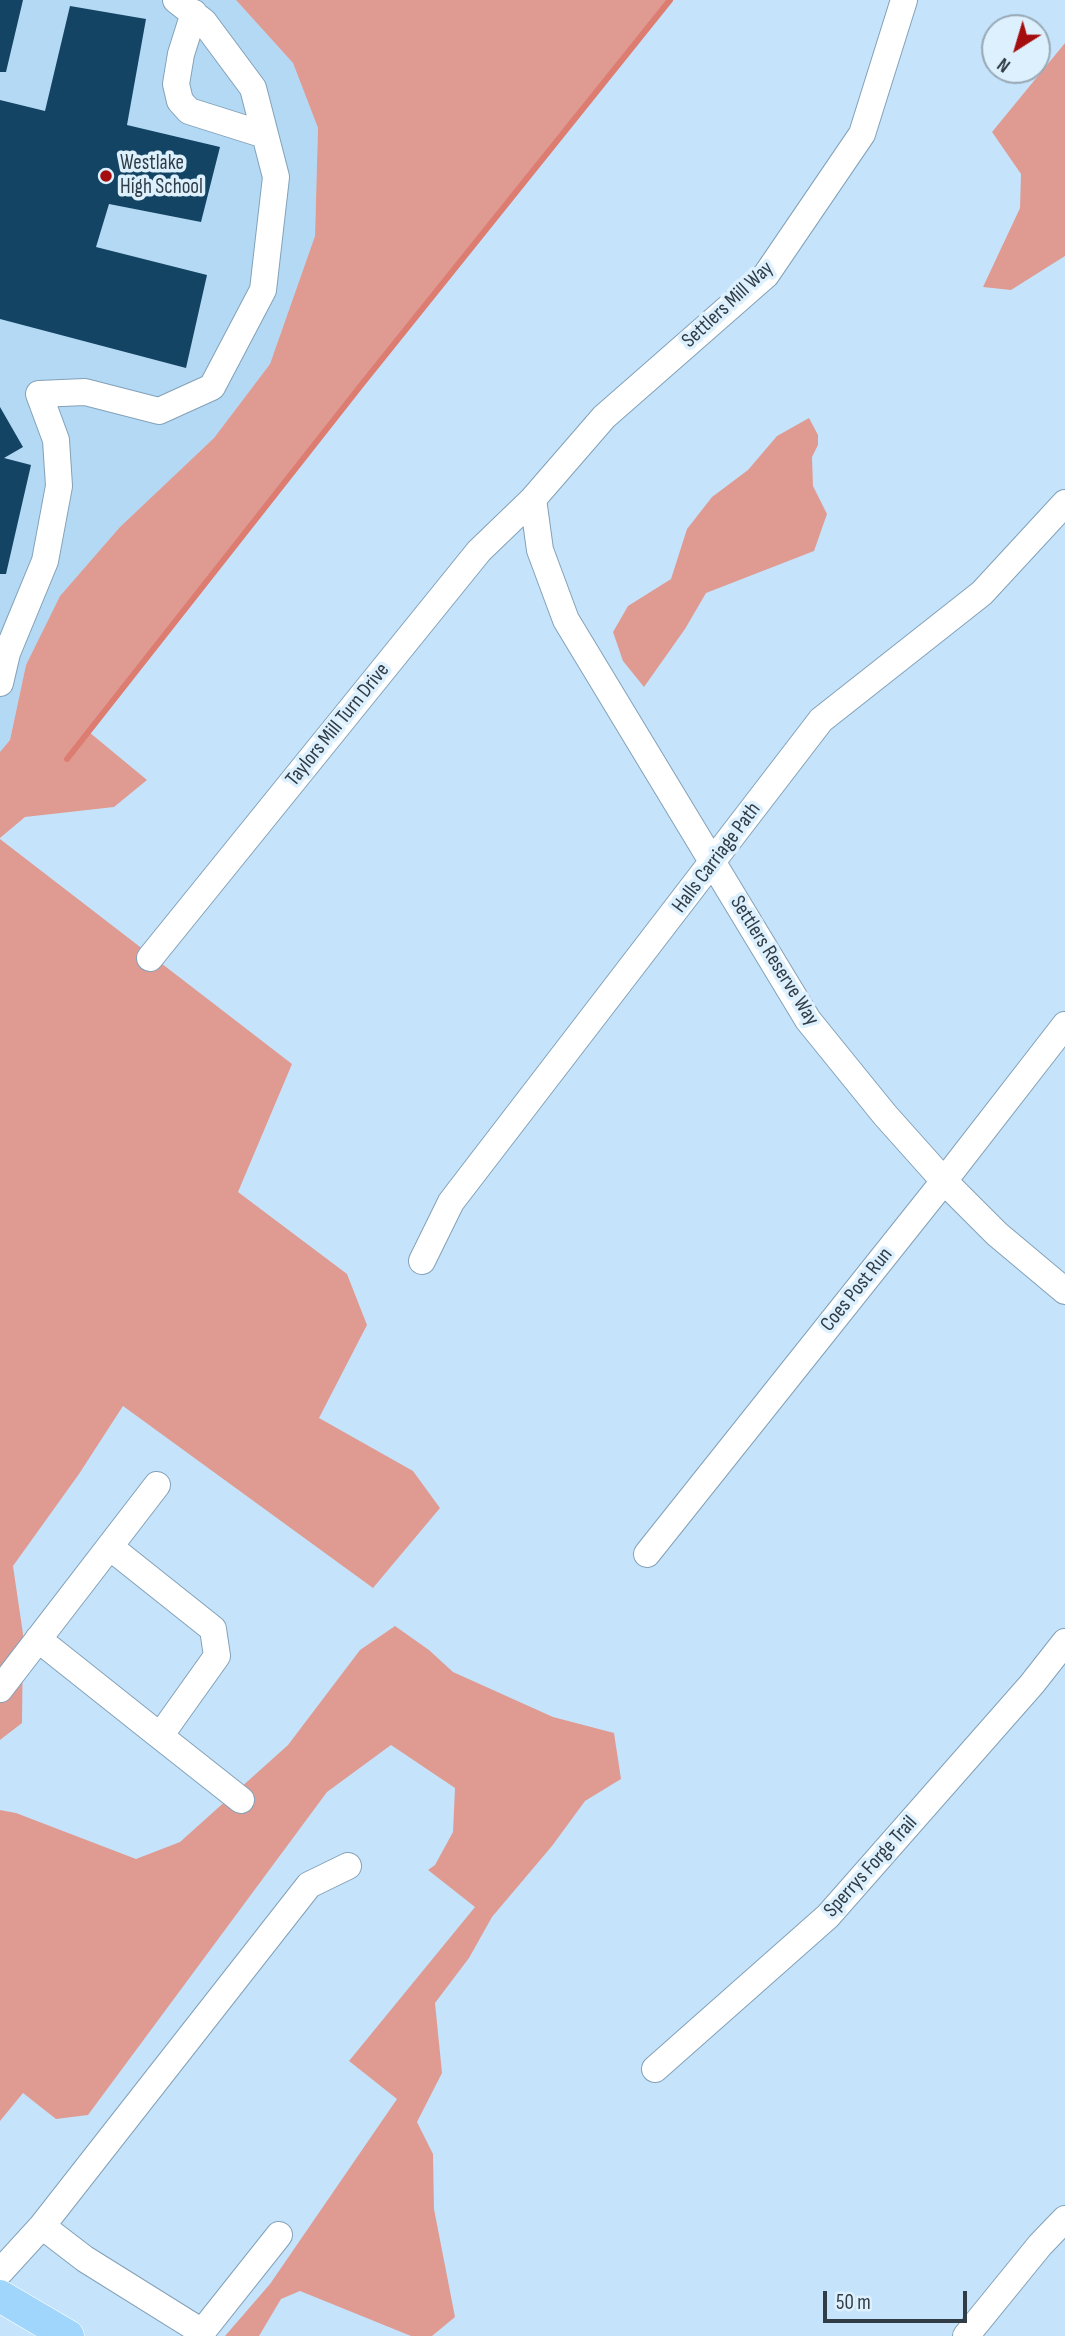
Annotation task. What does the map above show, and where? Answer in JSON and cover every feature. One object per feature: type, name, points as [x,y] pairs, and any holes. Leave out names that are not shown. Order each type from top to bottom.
[{"type":"main road","points":[[0,2296],[68,2336]]},
{"type":"street","name":"Settlers Mill Way","points":[[533,499],[604,417],[766,275],[862,134],[904,0]]},
{"type":"street","points":[[0,683],[7,653],[45,561],[58,496],[60,475],[56,440],[39,394],[85,392],[159,411],[212,387],[263,290],[276,177],[253,88],[204,22],[185,7]]},
{"type":"street","points":[[185,7],[176,84],[180,101],[189,111],[265,135]]},
{"type":"street","name":"Settlers Reserve Way","points":[[533,499],[540,550],[566,620],[808,1020],[885,1115],[944,1181],[997,1234],[1065,1291]]},
{"type":"street","name":"Taylors Mill Turn Drive","points":[[150,958],[479,551],[533,499]]},
{"type":"street","name":"Halls Carriage Path","points":[[422,1261],[451,1202],[821,720],[982,593],[1065,503]]},
{"type":"street","name":"Coes Post Run","points":[[647,1554],[1065,1025]]},
{"type":"street","points":[[0,1689],[157,1485]]},
{"type":"street","points":[[110,1547],[213,1629],[217,1656],[160,1736]]},
{"type":"street","points":[[38,1639],[241,1800]]},
{"type":"street","name":"Sperrys Forge Trail","points":[[655,2069],[828,1916],[1032,1684],[1065,1642]]},
{"type":"street","points":[[0,2272],[42,2226],[309,1885],[348,1866]]},
{"type":"street","points":[[966,2336],[1040,2245],[1065,2219]]},
{"type":"street","points":[[42,2226],[85,2259],[201,2334],[279,2235]]},
{"type":"shaded area","points":[[0,0],[236,0],[293,63],[318,128],[315,236],[270,364],[214,438],[120,527],[60,596],[26,665],[10,740],[0,752]]},
{"type":"shaded area","points":[[236,0],[670,0],[362,384],[89,732],[147,780],[114,807],[25,817],[0,838],[0,752],[10,740],[26,665],[60,596],[120,527],[214,438],[270,364],[315,236],[318,128],[293,63]]},
{"type":"shaded area","points":[[1065,43],[1065,256],[1011,290],[983,287],[1020,208],[1021,174],[992,132],[1031,84],[1051,84],[1051,60]]},
{"type":"shaded area","points":[[809,418],[818,435],[818,445],[812,457],[813,486],[827,514],[814,551],[706,593],[685,629],[644,687],[623,661],[613,632],[628,606],[671,579],[687,529],[712,497],[748,470],[777,436]]},
{"type":"shaded area","points":[[0,839],[292,1064],[238,1192],[347,1274],[367,1325],[319,1418],[413,1471],[440,1508],[373,1588],[123,1406],[79,1474],[13,1566],[23,1634],[22,1723],[0,1740]]},
{"type":"shaded area","points":[[395,1626],[429,1650],[453,1672],[553,1717],[614,1733],[621,1779],[585,1801],[552,1846],[492,1917],[469,1958],[435,2003],[442,2073],[417,2122],[433,2154],[434,2209],[455,2317],[432,2336],[411,2336],[300,2291],[281,2299],[259,2336],[225,2336],[270,2284],[397,2099],[349,2061],[475,1907],[428,1870],[435,1865],[453,1832],[455,1788],[391,1745],[327,1792],[88,2115],[56,2119],[23,2093],[0,2121],[0,1810],[16,1813],[136,1859],[180,1842],[288,1745],[360,1650]]},
{"type":"building","points":[[0,0],[23,0],[6,72],[0,72]]},
{"type":"building","name":"Westlake High School","points":[[70,6],[146,19],[127,125],[220,147],[201,222],[109,204],[96,247],[207,275],[186,368],[0,319],[0,100],[45,111]]},
{"type":"building","points":[[0,407],[23,447],[4,458],[31,465],[6,574],[0,574]]},
{"type":"waterway","points":[[67,759],[362,384],[670,0]]},
{"type":"place","name":"Westlake High School","points":[[106,176]]}]
